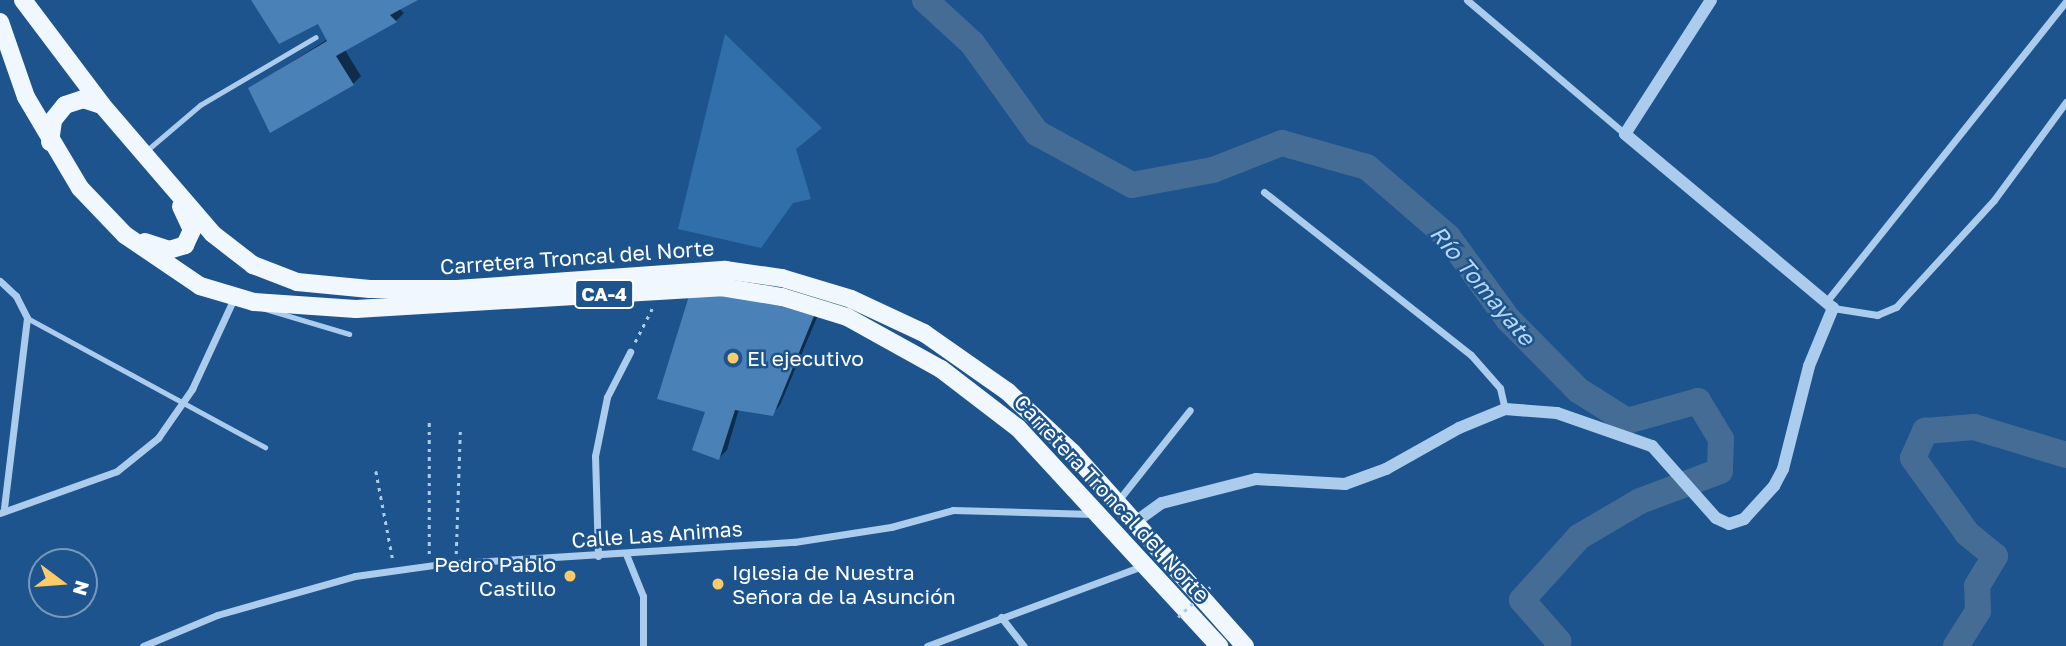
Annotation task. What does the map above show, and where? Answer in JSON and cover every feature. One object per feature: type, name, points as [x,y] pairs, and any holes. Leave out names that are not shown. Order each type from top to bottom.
[{"type":"main road","name":"Carretera Troncal del Norte","points":[[23,0],[102,105],[143,153],[227,248],[253,265],[297,282],[338,288],[457,289],[725,270],[782,278],[828,291],[900,321],[972,365],[1063,444],[1245,646]]},
{"type":"main road","name":"Carretera Troncal del Norte","points":[[0,22],[26,97],[50,142],[80,188],[125,235],[185,278],[234,298],[316,308],[404,308],[721,287],[760,292],[879,331],[991,404],[1099,514],[1219,646]]},
{"type":"main road","points":[[50,142],[53,120],[65,105],[83,99],[102,105]]},
{"type":"main road","points":[[125,235],[161,249],[175,251],[185,245],[192,230],[171,184]]},
{"type":"street","points":[[1467,0],[1829,305],[1877,315],[1896,307],[1994,200],[2066,102]]},
{"type":"street","points":[[1625,134],[1711,0]]},
{"type":"street","points":[[1134,523],[1161,503],[1256,479],[1345,484],[1386,469],[1459,428],[1505,410],[1557,414],[1612,430],[1652,446],[1711,513],[1722,522],[1736,523],[1779,478],[1829,305],[2066,1]]},
{"type":"street","points":[[1264,192],[1471,355],[1500,388],[1505,410]]},
{"type":"street","points":[[0,281],[16,296],[27,318],[2,511],[117,471],[158,438],[183,402],[234,298]]},
{"type":"street","points":[[598,556],[595,456],[607,397],[630,352]]},
{"type":"street","points":[[1116,503],[1191,410]]},
{"type":"street","name":"Calle Las Animas","points":[[143,646],[217,615],[355,576],[395,570],[456,563],[794,542],[891,527],[953,510],[1099,514]]},
{"type":"street","points":[[626,554],[643,596],[643,646]]},
{"type":"street","points":[[927,646],[1146,564]]},
{"type":"street","points":[[1001,617],[1024,646]]},
{"type":"lane","points":[[143,153],[200,105],[316,37]]},
{"type":"lane","points":[[254,302],[297,322],[349,334]]},
{"type":"lane","points":[[27,318],[265,447]]},
{"type":"path","points":[[630,352],[662,289]]},
{"type":"path","points":[[429,421],[429,566]]},
{"type":"path","points":[[456,563],[460,431]]},
{"type":"path","points":[[376,471],[395,570]]},
{"type":"path","points":[[1178,617],[1210,587]]},
{"type":"shaded area","points":[[725,34],[822,128],[796,149],[811,199],[793,203],[761,248],[678,229]]},
{"type":"building","points":[[251,0],[418,0],[390,15],[397,22],[336,56],[354,85],[270,133],[248,88],[327,41],[318,24],[279,44]]},
{"type":"building","name":"El ejecutivo","points":[[689,296],[747,296],[814,316],[773,416],[735,410],[719,460],[692,450],[705,412],[657,399]]},
{"type":"waterway","name":"Río Tomayate","points":[[925,0],[972,43],[1037,133],[1132,185],[1213,170],[1282,143],[1367,167],[1448,237],[1508,319],[1578,390],[1627,421],[1698,401],[1721,439],[1720,471],[1640,501],[1579,537],[1522,600],[1558,641],[1557,646]]},
{"type":"waterway","name":"Río Tomayate","points":[[1956,646],[1978,611],[1977,586],[1995,556],[1967,533],[1913,458],[1925,431],[1974,427],[2066,455]]},
{"type":"place","name":"El ejecutivo","points":[[733,358]]},
{"type":"place","name":"Pedro Pablo Castillo","points":[[570,576]]},
{"type":"place","name":"Iglesia de Nuestra Señora de la Asunción","points":[[718,584]]}]
